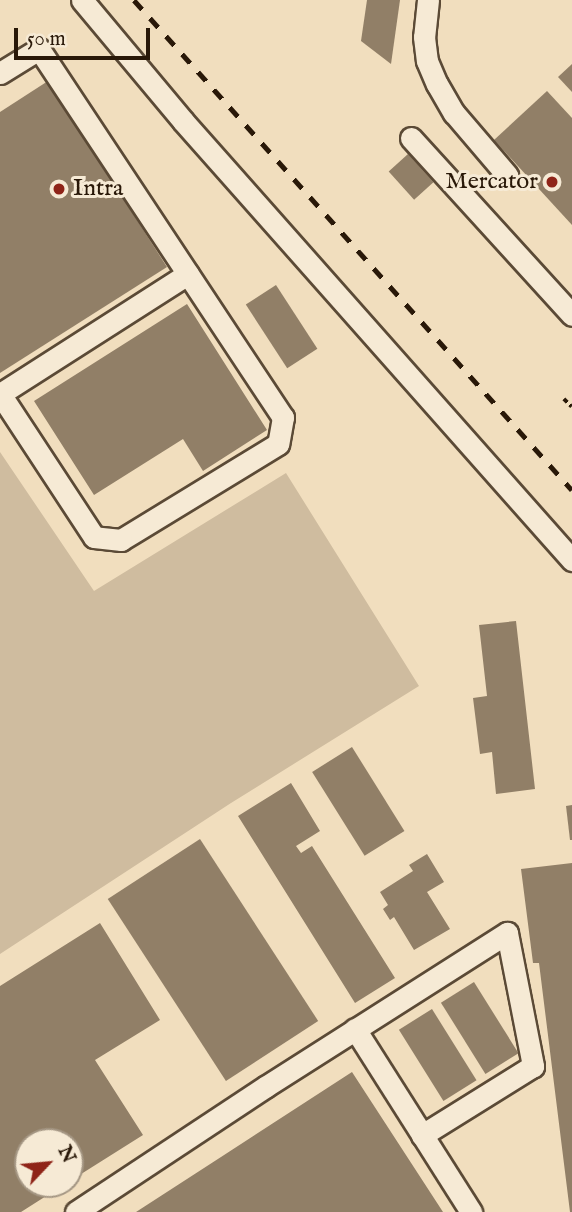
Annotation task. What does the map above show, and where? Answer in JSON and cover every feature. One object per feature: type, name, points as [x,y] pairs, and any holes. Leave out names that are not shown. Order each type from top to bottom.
[{"type":"street","points":[[82,0],[183,121],[572,560]]},
{"type":"street","points":[[428,0],[424,37],[427,61],[448,103],[507,175]]},
{"type":"street","points":[[0,73],[40,48],[283,417],[278,444],[121,540],[94,537],[0,394],[188,274]]},
{"type":"street","points":[[411,138],[572,315]]},
{"type":"street","points":[[76,1212],[508,933],[533,1066],[422,1135]]},
{"type":"street","points":[[355,1030],[471,1212]]},
{"type":"path","points":[[564,399],[572,407]]},
{"type":"shaded area","points":[[0,452],[94,591],[286,473],[419,686],[231,803],[0,954]]},
{"type":"building","points":[[367,0],[400,0],[391,64],[361,41]]},
{"type":"building","points":[[572,64],[572,92],[558,77]]},
{"type":"building","name":"Intra","points":[[48,81],[167,267],[0,373],[0,112]]},
{"type":"building","name":"Mercator","points":[[547,91],[572,118],[572,225],[494,140]]},
{"type":"building","points":[[408,154],[433,182],[414,200],[389,171]]},
{"type":"building","points":[[276,285],[317,349],[287,368],[246,305]]},
{"type":"building","points":[[187,304],[267,430],[203,471],[183,439],[94,495],[34,401]]},
{"type":"building","points":[[516,621],[535,789],[496,794],[492,752],[480,754],[473,698],[487,696],[479,625]]},
{"type":"building","points":[[352,747],[404,831],[365,856],[312,772]]},
{"type":"building","points":[[291,783],[320,831],[296,846],[301,853],[312,846],[395,978],[355,1003],[238,816]]},
{"type":"building","points":[[572,805],[572,840],[570,840],[566,806]]},
{"type":"building","points":[[200,839],[318,1021],[226,1081],[108,899]]},
{"type":"building","points":[[427,854],[444,882],[427,892],[450,929],[414,950],[394,917],[390,920],[383,909],[388,905],[380,892],[413,871],[409,865]]},
{"type":"building","points":[[572,863],[570,1212],[539,963],[533,963],[521,869]]},
{"type":"building","points":[[100,923],[160,1020],[95,1060],[143,1135],[84,1172],[84,1128],[14,1128],[14,1198],[43,1198],[21,1212],[0,1212],[0,986]]},
{"type":"building","points":[[474,982],[519,1053],[485,1074],[441,1003]]},
{"type":"building","points":[[432,1009],[477,1080],[443,1101],[399,1030]]},
{"type":"building","points":[[352,1072],[443,1212],[136,1212],[221,1157]]},
{"type":"railway","points":[[134,0],[572,490]]},
{"type":"place","name":"Mercator","points":[[552,182]]},
{"type":"place","name":"Intra","points":[[59,189]]}]
